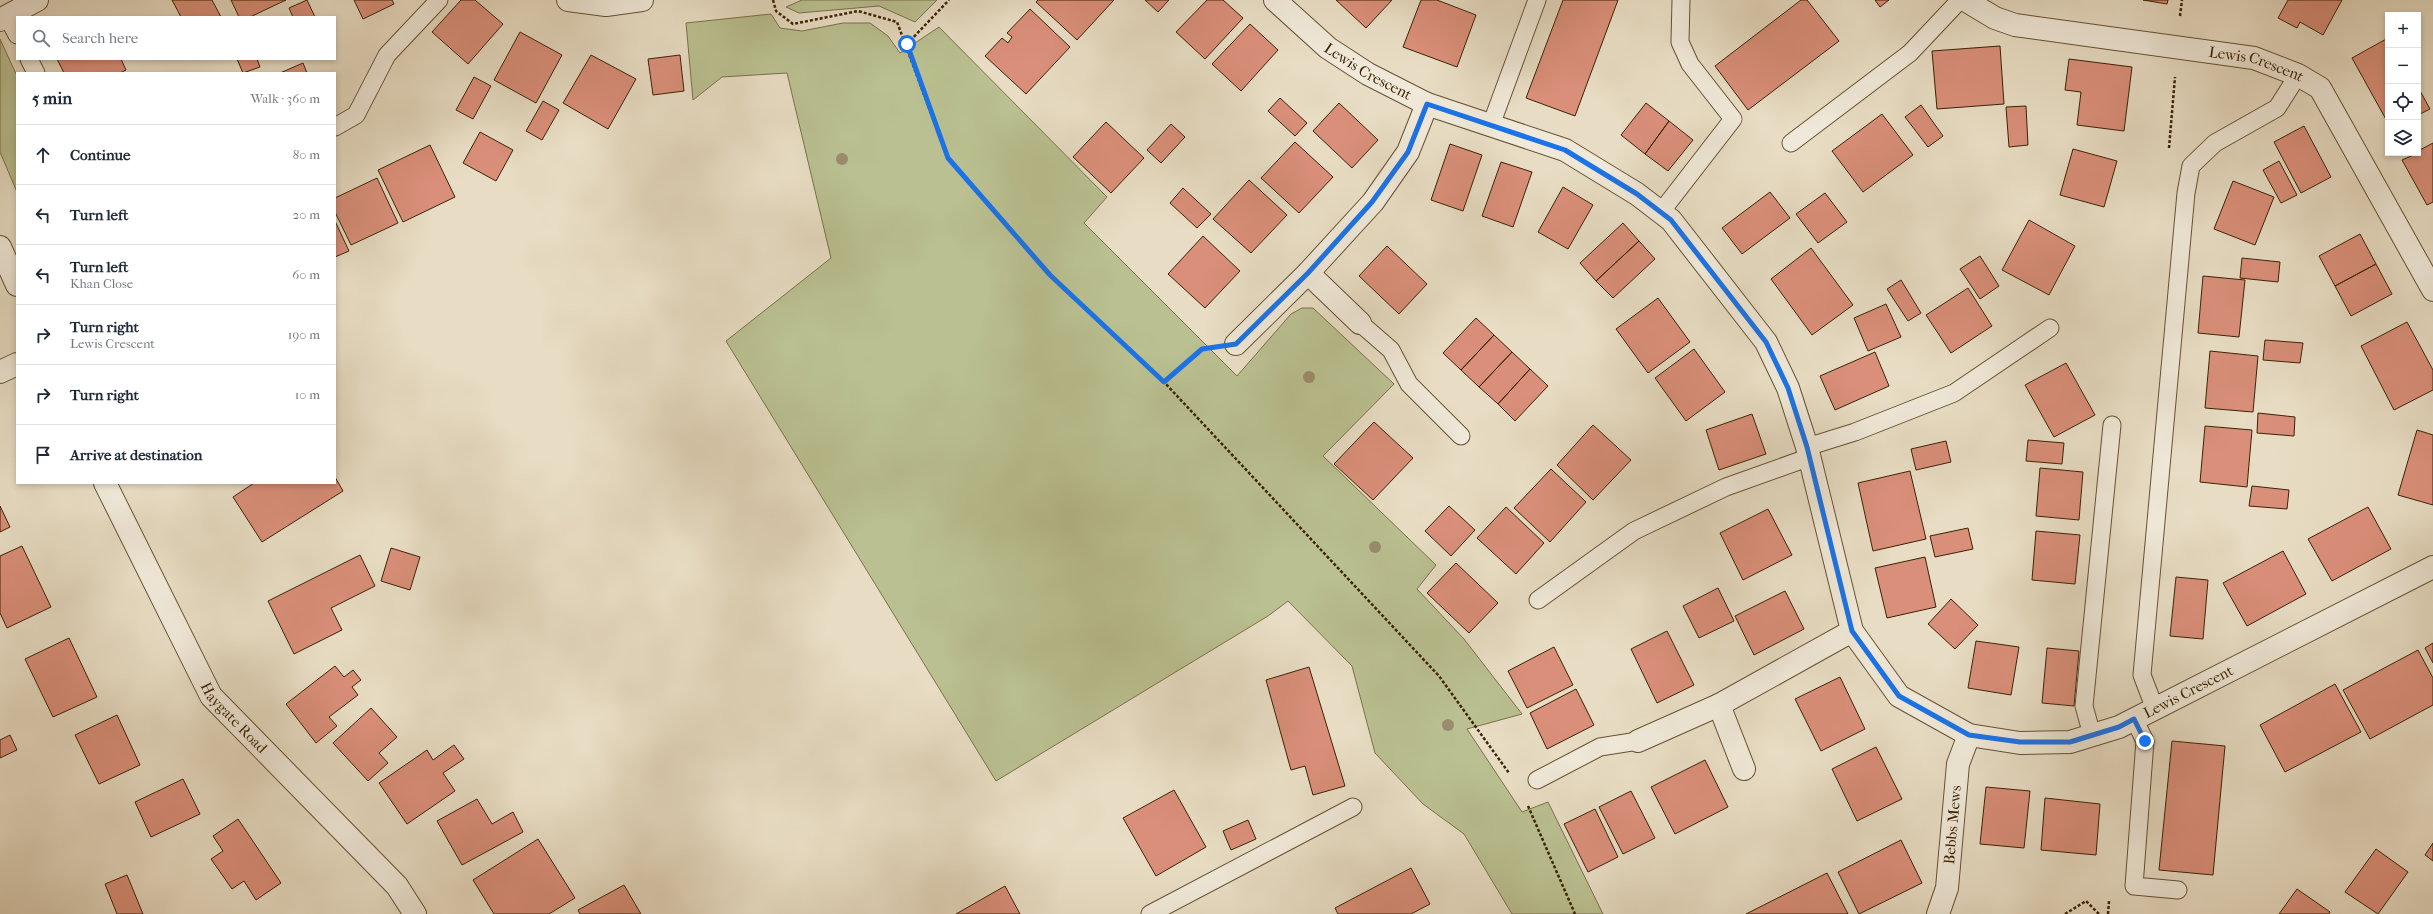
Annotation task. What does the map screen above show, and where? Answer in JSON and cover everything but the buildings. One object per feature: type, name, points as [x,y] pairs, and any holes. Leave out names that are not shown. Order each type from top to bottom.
[{"type":"street","points":[[4,18],[37,0]]},
{"type":"street","points":[[568,0],[606,5],[642,0]]},
{"type":"street","name":"Lewis Crescent","points":[[1275,0],[1328,48],[1368,74],[1427,104],[1565,150],[1637,194],[1671,220],[1766,342],[1788,388],[1809,452],[1852,631],[1899,696],[1969,735],[2020,742],[2070,742],[2119,727],[2433,567]]},
{"type":"street","name":"Lewis Crescent","points":[[1965,0],[1995,18],[2015,25],[2254,58],[2298,75],[2320,88],[2433,290]]},
{"type":"street","points":[[1236,344],[1308,273],[1372,202],[1408,152],[1427,104]]},
{"type":"street","points":[[0,247],[16,283]]},
{"type":"street","points":[[1308,273],[1360,323]]},
{"type":"street","points":[[0,372],[16,364]]},
{"type":"street","name":"Haygate Road","points":[[105,484],[211,696],[397,886],[415,914]]},
{"type":"street","points":[[1638,741],[1719,705],[1852,631]]},
{"type":"street","points":[[1719,705],[1744,769]]},
{"type":"street","name":"Bebbs Mews","points":[[1938,914],[1947,888],[1958,764],[1969,735]]},
{"type":"lane","points":[[336,126],[356,115],[387,55],[439,0]]},
{"type":"lane","points":[[1491,125],[1537,0]]},
{"type":"lane","points":[[1661,212],[1733,119],[1690,64],[1680,42],[1681,0]]},
{"type":"lane","points":[[1791,143],[1910,54],[1960,0]]},
{"type":"lane","points":[[4,18],[16,34]]},
{"type":"lane","points":[[30,60],[36,72]]},
{"type":"lane","points":[[2155,709],[2142,675],[2185,201],[2191,166],[2215,144],[2276,108],[2298,75]]},
{"type":"lane","points":[[1360,323],[1391,350],[1409,384],[1461,436]]},
{"type":"lane","points":[[1538,600],[1634,531],[1726,487],[1855,432],[1954,393],[2050,328]]},
{"type":"lane","points":[[2092,735],[2084,706],[2112,425]]},
{"type":"lane","points":[[2134,719],[2145,741],[2134,886],[2178,890]]},
{"type":"lane","points":[[1537,780],[1600,747],[1638,741]]},
{"type":"lane","points":[[1150,914],[1353,807]]},
{"type":"path","points":[[773,0],[776,11],[793,24],[858,11],[897,22],[907,44],[948,158],[1050,275],[1164,382],[1438,676],[1511,776]]},
{"type":"path","points":[[907,44],[949,0]]},
{"type":"path","points":[[1164,382],[1202,349],[1236,344]]},
{"type":"path","points":[[1526,802],[1575,914]]},
{"type":"path","points":[[2065,914],[2086,901],[2099,914]]},
{"type":"green space","points":[[802,0],[937,0],[915,22],[879,6],[799,13],[786,7]]},
{"type":"green space","points":[[771,14],[780,28],[802,31],[843,23],[870,23],[888,36],[900,53],[939,27],[1107,197],[1084,223],[1237,376],[1291,314],[1302,308],[1313,308],[1394,384],[1323,456],[1436,565],[1417,589],[1464,639],[1522,714],[1467,729],[1522,812],[1548,802],[1603,914],[1512,914],[1464,834],[1423,804],[1375,753],[1352,666],[1288,601],[1268,616],[996,781],[726,341],[831,258],[787,73],[722,77],[693,100],[686,23]]},
{"type":"green space","points":[[0,39],[16,74],[16,190],[0,152]]},
{"type":"route","points":[[907,44],[948,158],[1050,275],[1164,382],[1202,349],[1236,344],[1308,273],[1372,202],[1408,152],[1427,104],[1565,150],[1637,194],[1671,220],[1766,342],[1788,388],[1807,447],[1852,631],[1899,696],[1969,735],[2020,742],[2070,742],[2119,727],[2134,719],[2145,741]]}]
